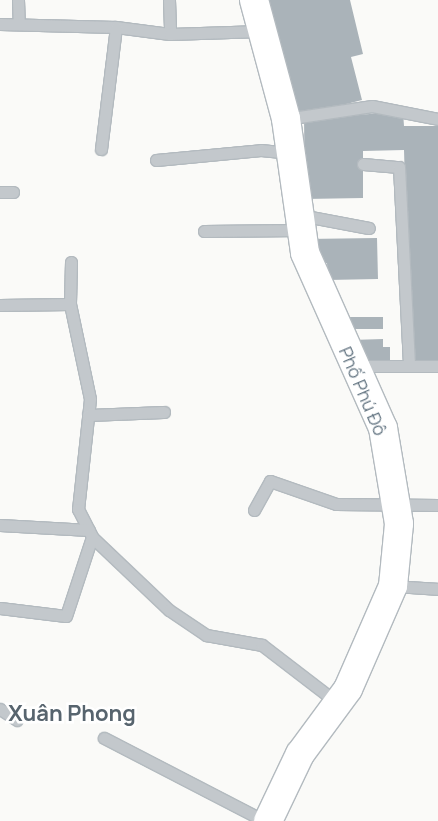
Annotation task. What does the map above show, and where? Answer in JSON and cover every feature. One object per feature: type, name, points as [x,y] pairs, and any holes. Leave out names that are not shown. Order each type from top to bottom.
[{"type":"street","name":"Phố Phú Đô","points":[[254,0],[286,119],[292,152],[299,222],[305,253],[352,366],[383,428],[399,524],[393,586],[339,704],[300,754],[267,821]]},
{"type":"lane","points":[[18,0],[19,24]]},
{"type":"lane","points":[[169,0],[170,34]]},
{"type":"lane","points":[[0,24],[116,27],[170,34],[261,31]]},
{"type":"lane","points":[[101,149],[116,27]]},
{"type":"lane","points":[[286,119],[372,106],[438,118]]},
{"type":"lane","points":[[156,160],[261,150],[292,152]]},
{"type":"lane","points":[[363,164],[399,167],[409,365]]},
{"type":"lane","points":[[0,192],[13,192]]},
{"type":"lane","points":[[204,231],[299,222],[369,228]]},
{"type":"lane","points":[[71,262],[70,304],[90,399],[78,509],[91,533],[169,610],[206,635],[262,644],[339,704]]},
{"type":"lane","points":[[0,305],[70,304]]},
{"type":"lane","points":[[352,366],[438,366]]},
{"type":"lane","points":[[88,415],[164,412]]},
{"type":"lane","points":[[254,510],[270,481],[336,504],[438,505]]},
{"type":"lane","points":[[0,525],[91,533]]},
{"type":"lane","points":[[0,608],[66,616],[91,533]]},
{"type":"lane","points":[[393,586],[438,589]]},
{"type":"lane","points":[[0,709],[17,720]]},
{"type":"lane","points":[[104,738],[267,821]]},
{"type":"building","points":[[267,0],[350,0],[363,54],[351,57],[362,100],[296,117]]},
{"type":"building","points":[[403,112],[404,126],[438,126],[438,360],[410,361],[404,150],[363,151],[363,198],[305,199],[304,118]]},
{"type":"building","points":[[377,238],[378,279],[328,280],[327,263],[313,264],[306,239]]},
{"type":"building","points":[[338,317],[383,317],[383,329],[338,329]]},
{"type":"building","points":[[383,339],[383,347],[390,347],[390,361],[351,362],[351,340]]},
{"type":"district","name":"Xuân Phong","points":[[72,714]]}]
